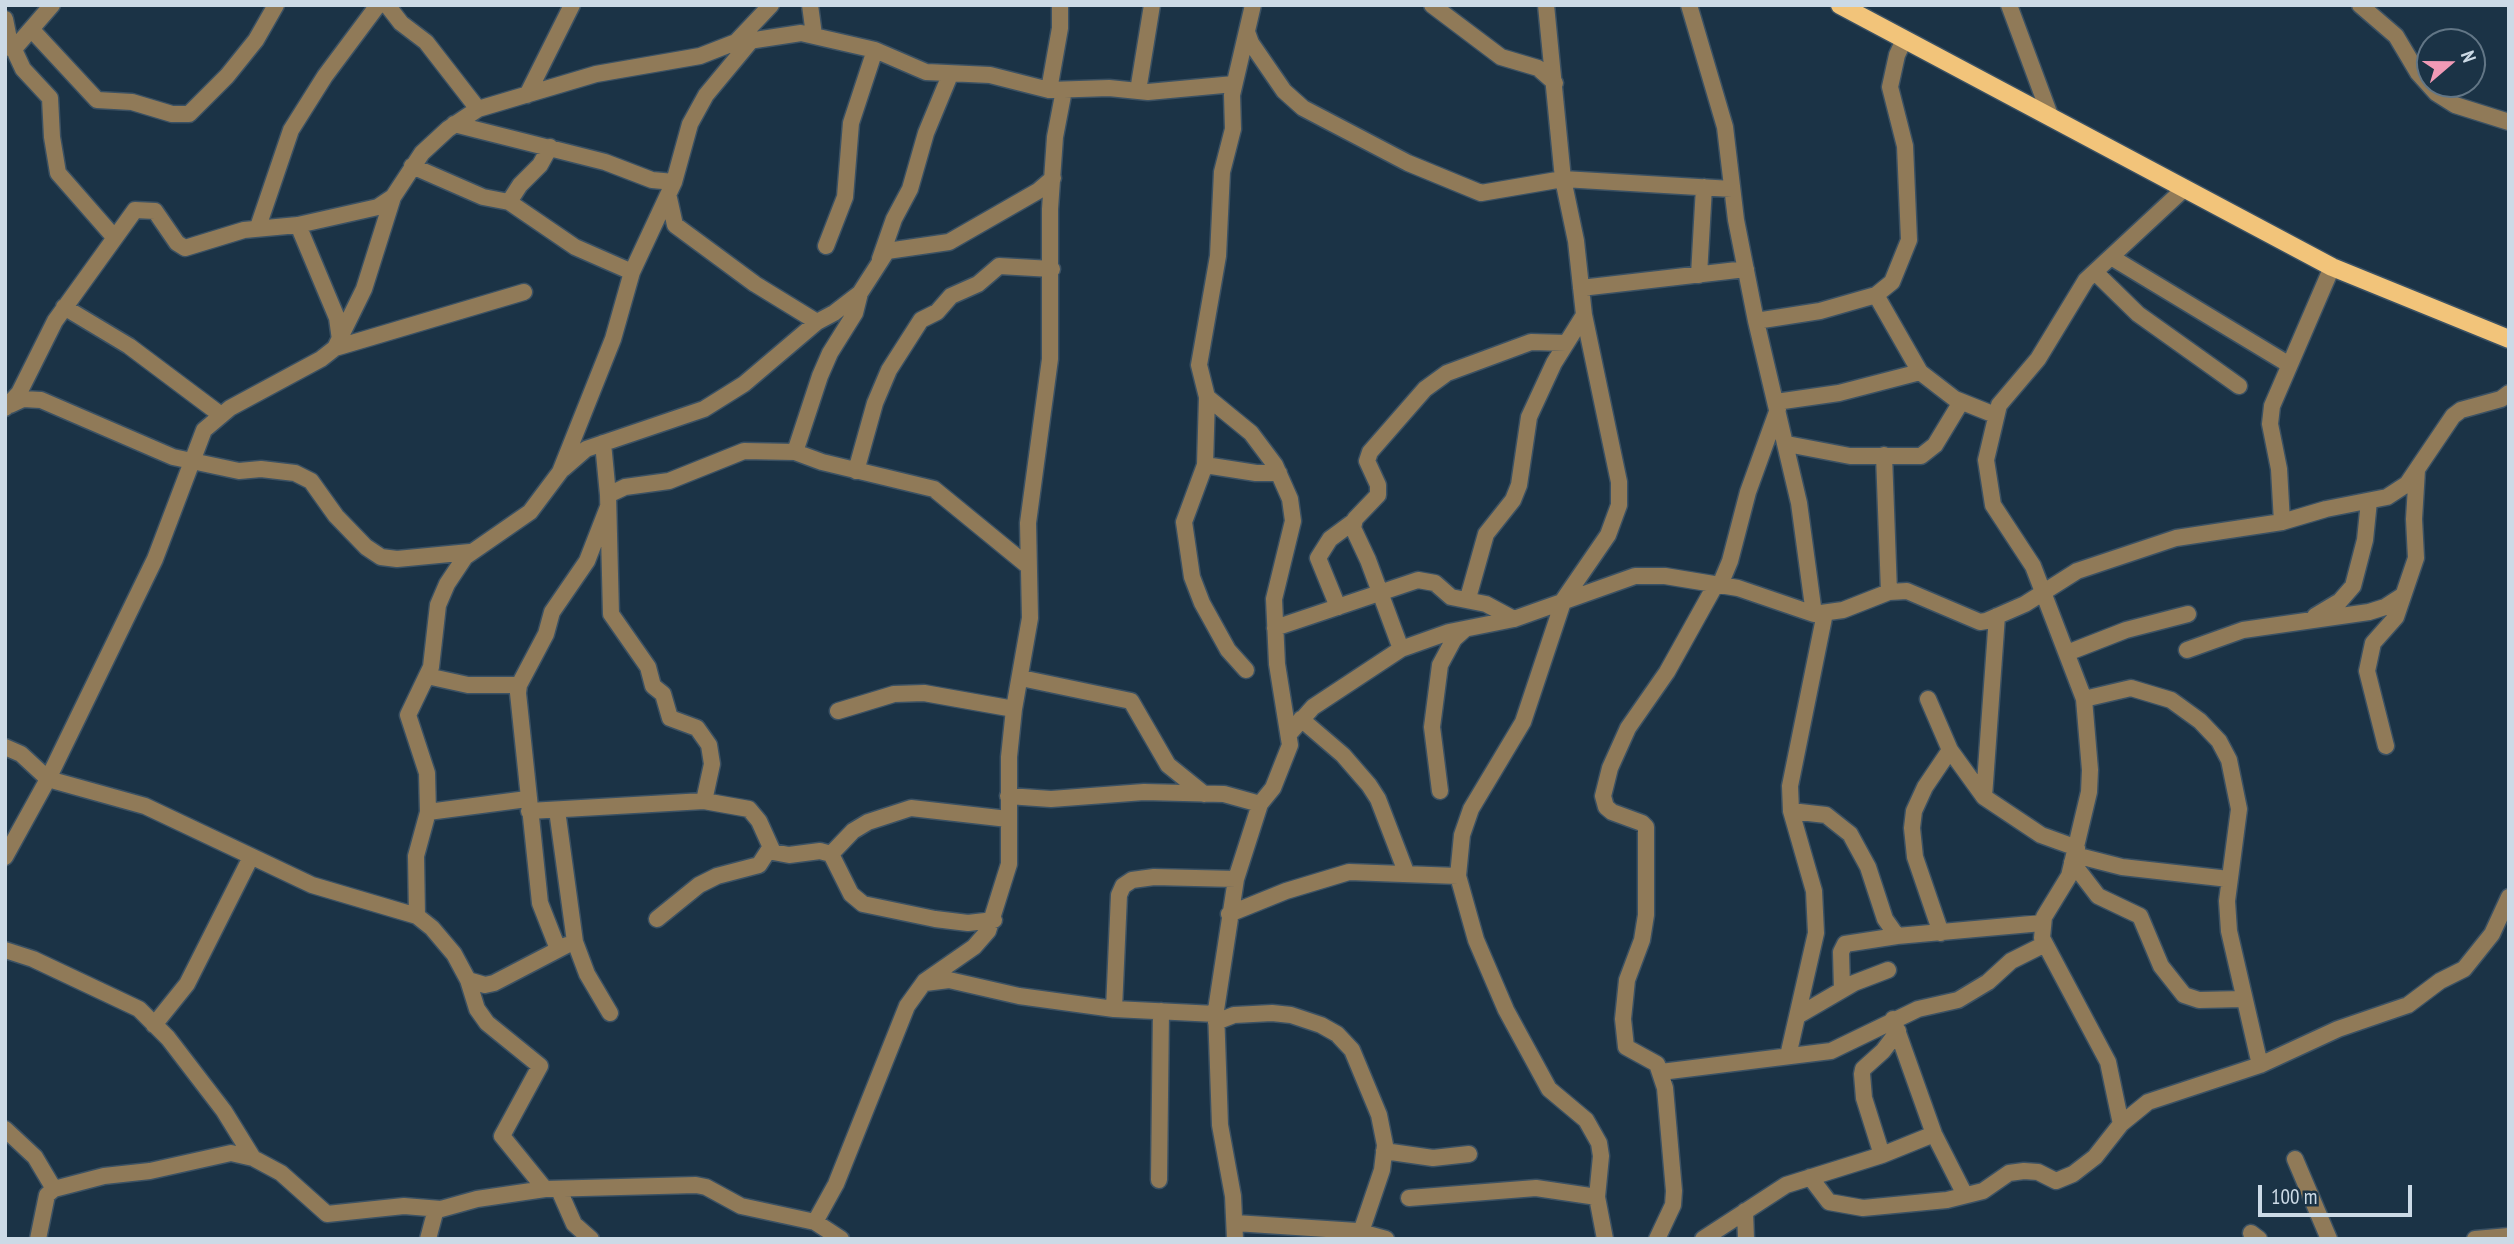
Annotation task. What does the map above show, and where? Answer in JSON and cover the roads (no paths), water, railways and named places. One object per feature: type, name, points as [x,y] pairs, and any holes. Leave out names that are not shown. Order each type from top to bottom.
[{"type":"main road","points":[[1840,5],[2332,267],[2509,338]]},
{"type":"street","points":[[6,5],[5,18],[13,50],[23,69],[50,98],[51,136],[58,173],[114,237]]},
{"type":"street","points":[[13,50],[52,5]]},
{"type":"street","points":[[32,30],[97,100],[132,102],[172,114],[189,114],[249,50],[276,5]]},
{"type":"street","points":[[258,227],[291,130],[325,76],[378,5]]},
{"type":"street","points":[[387,5],[401,23],[426,42],[478,109]]},
{"type":"street","points":[[527,95],[572,5]]},
{"type":"street","points":[[416,916],[416,856],[428,812],[427,774],[408,715],[427,676],[435,646],[439,605],[454,572],[470,552],[530,512],[560,472],[613,339],[632,272],[671,189],[685,135],[696,111],[771,5]]},
{"type":"street","points":[[810,5],[814,35]]},
{"type":"street","points":[[815,1222],[836,1184],[907,1006],[923,984],[974,947],[994,920],[1009,864],[1007,796],[1014,709],[1030,618],[1030,496],[1051,359],[1053,178],[1060,5]]},
{"type":"street","points":[[1138,91],[1152,5]]},
{"type":"street","points":[[1253,5],[1234,84],[1233,129],[1222,172],[1218,256],[1199,354],[1200,379],[1208,397],[1251,433],[1279,473],[1290,499],[1293,521],[1274,599],[1279,678],[1290,733],[1284,766],[1273,788],[1260,804],[1236,879],[1229,914],[1216,1018],[1220,1125],[1235,1231],[1361,1232],[1386,1239]]},
{"type":"street","points":[[1432,5],[1501,57],[1538,68],[1555,83]]},
{"type":"street","points":[[1546,5],[1563,179],[1584,315],[1619,482],[1619,505],[1608,535],[1564,599],[1523,722],[1471,809],[1462,835],[1458,876],[1476,940],[1506,1010],[1549,1089],[1586,1120],[1599,1143],[1601,1156],[1597,1197],[1605,1239]]},
{"type":"street","points":[[1689,5],[1725,127],[1732,189],[1756,321],[1787,444],[1819,614],[1790,786],[1791,811],[1809,865],[1816,911],[1816,933],[1788,1056]]},
{"type":"street","points":[[2009,5],[2051,118]]},
{"type":"street","points":[[2360,5],[2389,28],[2418,73],[2437,93],[2455,104],[2509,122]]},
{"type":"street","points":[[337,344],[364,289],[393,197],[412,166],[454,124],[478,109],[596,74],[700,56],[743,42],[793,33],[814,35],[875,50],[926,72],[990,75],[1056,90],[1109,88],[1138,91],[1234,84]]},
{"type":"street","points":[[1247,33],[1258,55],[1295,102],[1321,119],[1408,163],[1481,193],[1563,179],[1732,189]]},
{"type":"street","points":[[1756,321],[1820,311],[1876,295],[1892,282],[1909,240],[1905,146],[1890,88],[1896,55],[1904,40]]},
{"type":"street","points":[[826,246],[845,197],[851,123],[875,50]]},
{"type":"street","points":[[795,452],[830,353],[855,313],[860,293],[880,260],[894,219],[910,189],[926,133],[950,75]]},
{"type":"street","points":[[454,124],[605,162],[671,189]]},
{"type":"street","points":[[509,202],[520,185],[540,165],[550,147]]},
{"type":"street","points":[[412,166],[483,197],[509,202],[575,247],[632,272]]},
{"type":"street","points":[[880,260],[894,249],[949,242],[1038,191],[1053,178]]},
{"type":"street","points":[[1699,275],[1704,187]]},
{"type":"street","points":[[2121,1124],[2108,1062],[2045,944],[2042,923],[2063,888],[2075,855],[2090,771],[2084,699],[2033,566],[1993,505],[1986,460],[1995,415],[2004,396],[2038,359],[2070,303],[2095,272],[2185,188]]},
{"type":"street","points":[[671,189],[675,225],[755,284],[817,322]]},
{"type":"street","points":[[6,407],[19,393],[64,307],[130,214],[141,208],[155,211],[177,243],[185,248],[258,227],[298,225],[378,207],[393,197]]},
{"type":"street","points":[[298,225],[337,317],[337,344]]},
{"type":"street","points":[[2111,257],[2288,364]]},
{"type":"street","points":[[856,471],[875,403],[889,370],[921,320],[937,313],[951,296],[978,284],[999,266],[1052,270]]},
{"type":"street","points":[[2282,522],[2279,469],[2270,424],[2272,407],[2288,364],[2332,267]]},
{"type":"street","points":[[1581,288],[1746,269]]},
{"type":"street","points":[[2095,272],[2138,314],[2239,386]]},
{"type":"street","points":[[5,857],[48,779],[168,528],[190,460],[204,430],[221,415],[337,344],[524,292]]},
{"type":"street","points":[[560,472],[586,450],[714,403],[761,371],[817,322],[860,293]]},
{"type":"street","points":[[1876,295],[1920,372],[1961,402],[1995,415]]},
{"type":"street","points":[[64,307],[129,346],[221,415]]},
{"type":"street","points":[[1468,598],[1480,546],[1497,518],[1513,500],[1519,485],[1529,416],[1566,343],[1584,315]]},
{"type":"street","points":[[1338,607],[1318,558],[1330,539],[1353,522],[1378,495],[1378,485],[1367,461],[1370,452],[1434,381],[1447,373],[1531,342],[1566,343]]},
{"type":"street","points":[[1777,406],[1920,372]]},
{"type":"street","points":[[1290,733],[1313,707],[1401,649],[1464,630],[1514,619],[1564,599],[1635,576],[1665,576],[1718,584],[1819,614],[1843,610],[1889,592],[1918,594],[1980,622],[2044,592],[2077,571],[2176,538],[2282,522],[2400,491],[2453,416],[2461,410],[2501,399],[2509,393]]},
{"type":"street","points":[[1208,397],[1205,465],[1184,522],[1192,577],[1202,603],[1228,650],[1246,670]]},
{"type":"street","points":[[6,407],[23,399],[41,400],[125,438],[190,460],[239,471],[261,469],[304,477],[311,481],[336,516],[366,547],[381,557],[397,559],[470,552]]},
{"type":"street","points":[[1787,444],[1850,456],[1926,454],[1961,402]]},
{"type":"street","points":[[1657,1239],[1673,1205],[1669,1112],[1661,1072],[1651,1060],[1628,1051],[1623,1019],[1627,980],[1642,940],[1646,915],[1646,827],[1608,809],[1604,789],[1615,753],[1628,728],[1667,672],[1730,561],[1748,492],[1777,406]]},
{"type":"street","points":[[603,443],[608,501],[611,614],[648,667],[653,686],[663,694],[670,718],[697,728],[709,745],[712,764],[704,801]]},
{"type":"street","points":[[558,949],[540,903],[528,805],[519,685],[546,634],[552,612],[587,561],[608,501],[625,487],[669,481],[744,451],[795,452],[856,471],[939,491],[959,512],[1006,546],[1028,566]]},
{"type":"street","points":[[1884,455],[1889,592]]},
{"type":"street","points":[[1205,465],[1256,473],[1279,473]]},
{"type":"street","points":[[2386,746],[2367,671],[2373,643],[2396,617],[2417,551],[2414,519],[2417,468]]},
{"type":"street","points":[[2309,619],[2340,601],[2353,586],[2365,540],[2369,501]]},
{"type":"street","points":[[1353,522],[1401,649]]},
{"type":"street","points":[[1275,628],[1418,580],[1435,583],[1451,597],[1468,598],[1514,619]]},
{"type":"street","points":[[2187,650],[2243,630],[2385,607],[2402,596]]},
{"type":"street","points":[[2067,653],[2126,630],[2188,614]]},
{"type":"street","points":[[1984,797],[1997,616]]},
{"type":"street","points":[[1440,791],[1432,727],[1440,665],[1449,646],[1464,630]]},
{"type":"street","points":[[427,676],[468,685],[519,685]]},
{"type":"street","points":[[1021,678],[1131,701],[1168,765],[1204,794]]},
{"type":"street","points":[[2084,699],[2131,688],[2146,690],[2171,700],[2200,721],[2219,741],[2229,760],[2238,797],[2229,879],[2229,931],[2260,1065]]},
{"type":"street","points":[[838,711],[894,694],[924,693],[1014,709]]},
{"type":"street","points":[[1928,699],[1950,750],[1984,797],[2041,835],[2075,855],[2122,867],[2229,879]]},
{"type":"street","points":[[1301,719],[1343,755],[1369,785],[1378,799],[1406,872]]},
{"type":"street","points":[[5,747],[21,754],[48,779],[145,806],[312,885],[416,916],[443,940],[468,980],[477,1009],[487,1024],[540,1066],[502,1136],[503,1142],[552,1189],[574,1224],[591,1239]]},
{"type":"street","points":[[1941,933],[1915,857],[1912,828],[1914,811],[1925,787],[1950,750]]},
{"type":"street","points":[[1007,796],[1051,799],[1143,792],[1233,795],[1260,804]]},
{"type":"street","points":[[428,812],[528,805],[557,810],[704,801],[755,813],[770,848],[789,855],[820,851],[831,854],[852,894],[863,904],[934,919],[968,923],[994,920]]},
{"type":"street","points":[[831,854],[852,831],[868,822],[911,808],[1008,819]]},
{"type":"street","points":[[557,810],[575,942],[587,974],[610,1013]]},
{"type":"street","points":[[1791,811],[1826,815],[1850,834],[1868,867],[1885,919],[1897,936]]},
{"type":"street","points":[[656,919],[699,885],[717,876],[758,865],[770,848]]},
{"type":"street","points":[[2075,855],[2098,895],[2140,916],[2161,966],[2184,995],[2199,1000],[2243,999]]},
{"type":"street","points":[[154,1025],[187,984],[251,857]]},
{"type":"street","points":[[1229,914],[1349,872],[1458,876]]},
{"type":"street","points":[[1114,1009],[1119,895],[1128,882],[1181,875],[1236,879]]},
{"type":"street","points":[[1810,1177],[1829,1202],[1863,1208],[1943,1201],[1983,1191],[2009,1173],[2038,1172],[2056,1181],[2073,1174],[2095,1157],[2121,1124],[2148,1102],[2260,1065],[2338,1029],[2408,1005],[2440,981],[2463,969],[2492,934],[2509,897]]},
{"type":"street","points":[[1842,989],[1841,951],[1845,944],[1897,936],[2042,923]]},
{"type":"street","points":[[468,980],[485,985],[494,983],[575,942]]},
{"type":"street","points":[[1661,1072],[1830,1051],[1895,1025],[1918,1009],[1958,1000],[1988,982],[2011,961],[2045,944]]},
{"type":"street","points":[[5,950],[33,959],[139,1009],[224,1111],[253,1158]]},
{"type":"street","points":[[1799,1015],[1842,989],[1888,970]]},
{"type":"street","points":[[923,984],[949,980],[1019,996],[1114,1009],[1161,1011],[1216,1018],[1272,1013],[1321,1025],[1337,1034],[1352,1049],[1360,1065],[1379,1115],[1384,1151],[1382,1170],[1361,1232]]},
{"type":"street","points":[[1159,1180],[1161,1011]]},
{"type":"street","points":[[1895,1025],[1934,1134],[1965,1195]]},
{"type":"street","points":[[1882,1155],[1864,1098],[1862,1074],[1895,1025]]},
{"type":"street","points":[[5,1129],[35,1157],[54,1189]]},
{"type":"street","points":[[1703,1239],[1786,1185],[1882,1155],[1934,1134]]},
{"type":"street","points":[[1384,1151],[1433,1158],[1469,1154]]},
{"type":"street","points":[[38,1239],[44,1206],[54,1189],[104,1176],[150,1171],[231,1153],[253,1158],[281,1173],[327,1214],[404,1206],[436,1209],[477,1199],[552,1189],[696,1185],[706,1187],[741,1206],[815,1222],[841,1239]]},
{"type":"street","points":[[2295,1159],[2329,1239]]},
{"type":"street","points":[[1409,1198],[1536,1188],[1597,1197]]},
{"type":"street","points":[[428,1239],[436,1209]]},
{"type":"street","points":[[1745,1211],[1746,1239]]},
{"type":"street","points":[[2475,1239],[2509,1236]]}]
